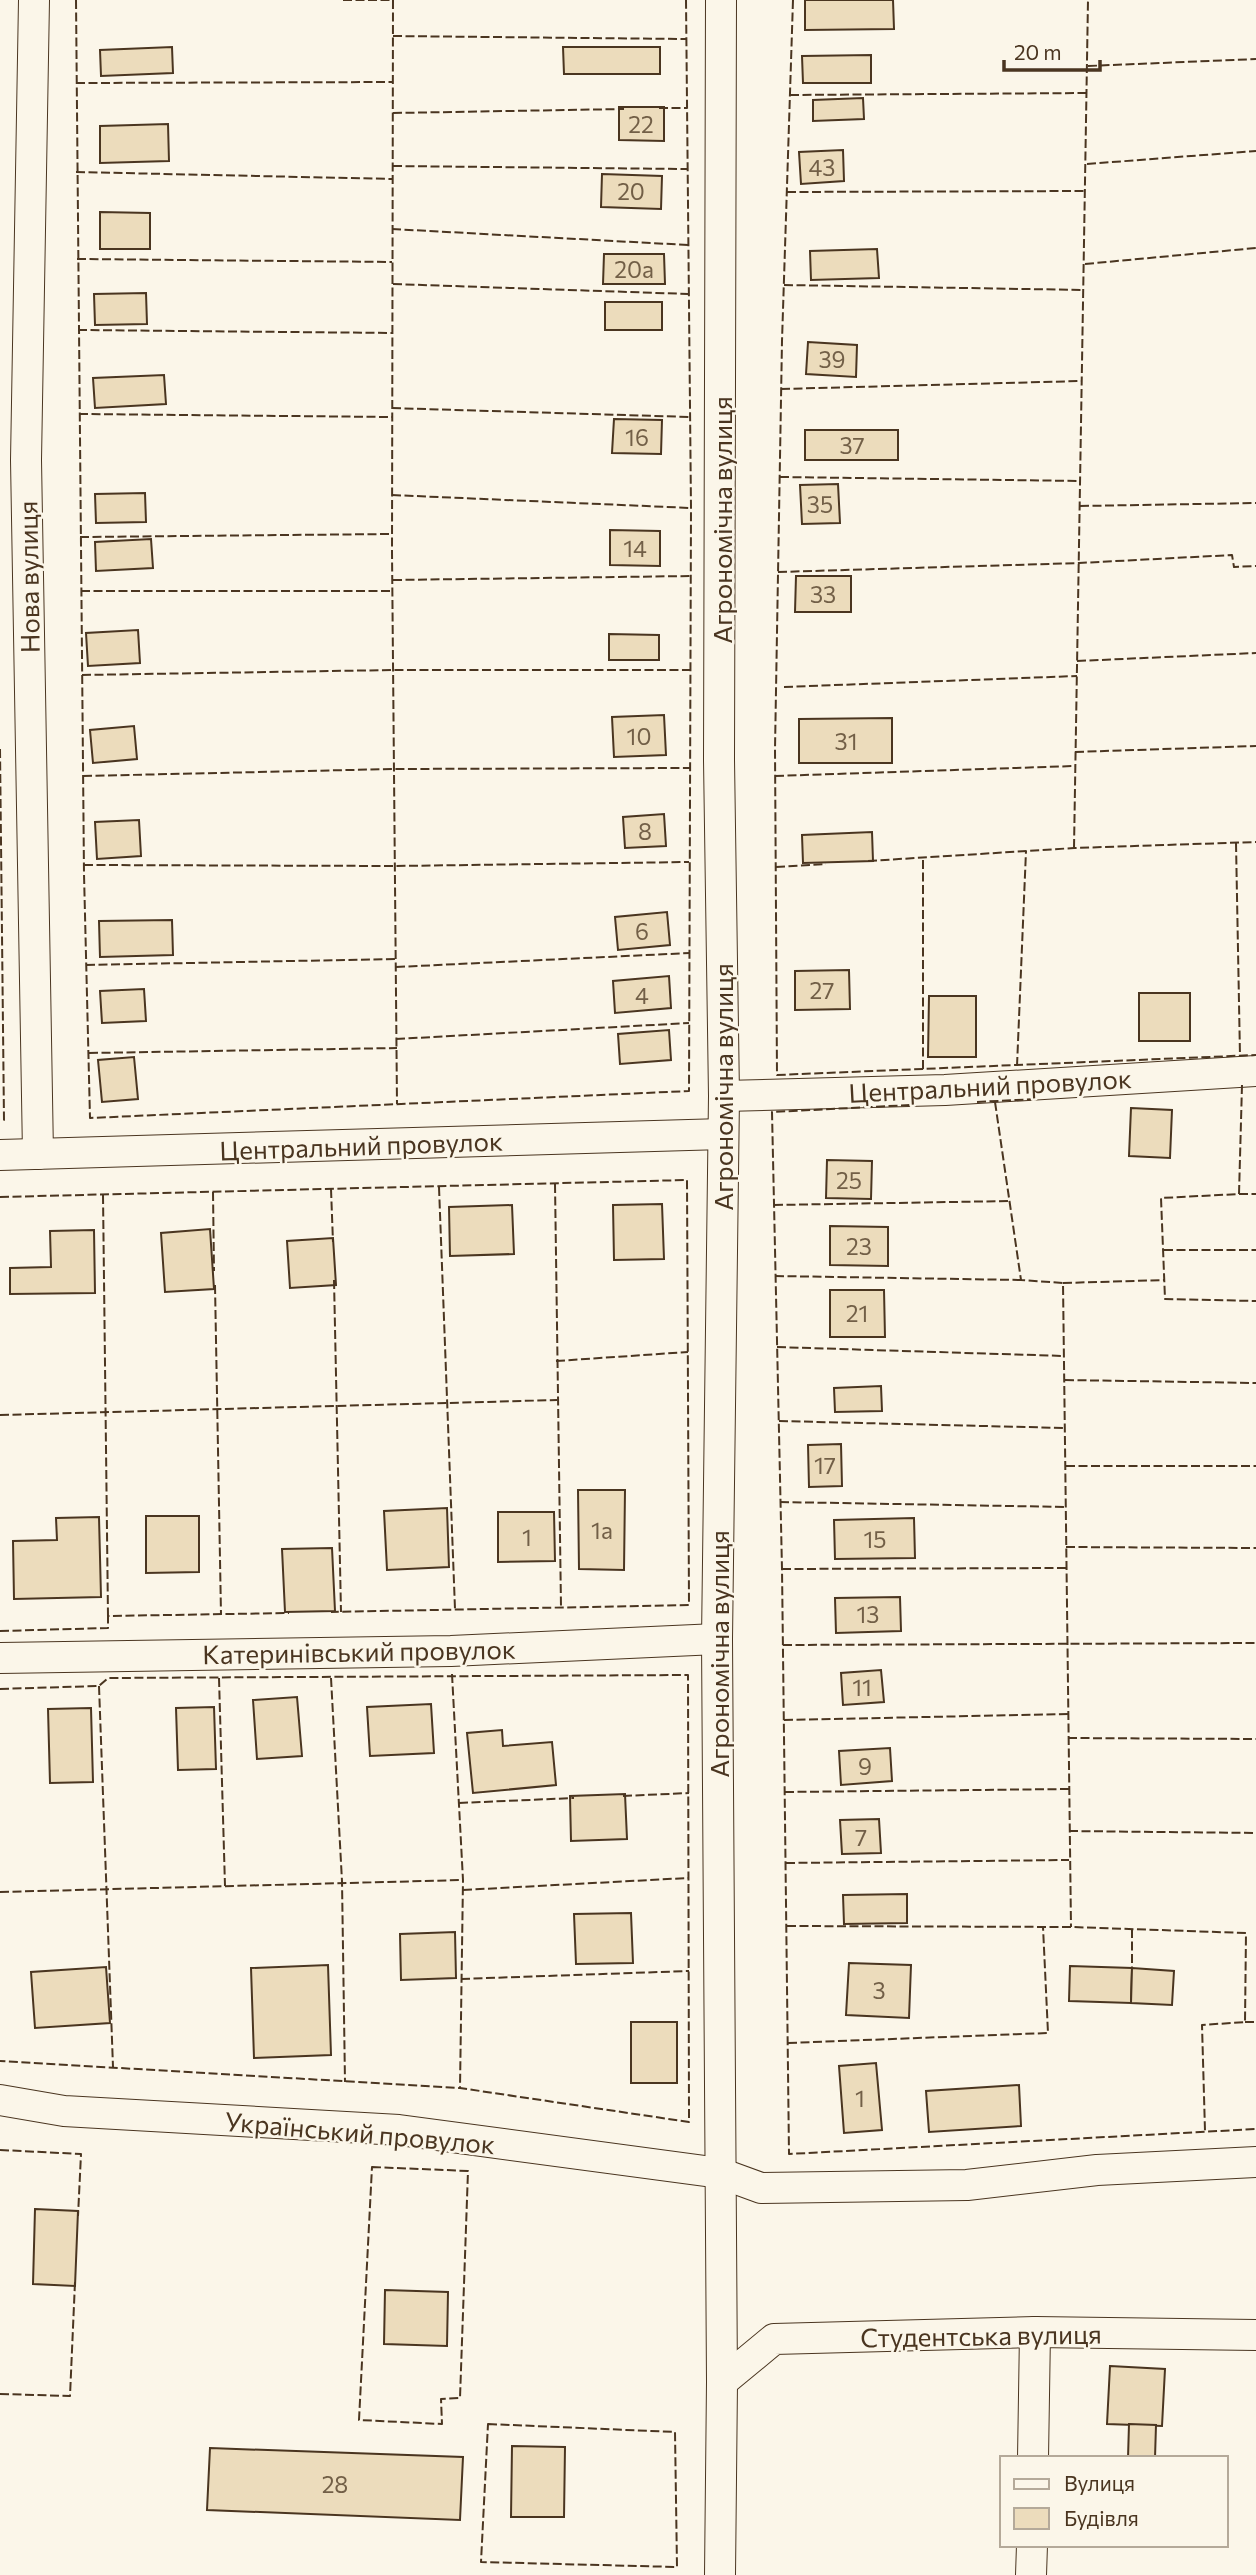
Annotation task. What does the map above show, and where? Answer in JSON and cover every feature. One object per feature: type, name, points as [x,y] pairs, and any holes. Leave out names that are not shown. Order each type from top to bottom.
[{"type":"street","name":"Нова вулиця","points":[[34,0],[26,460],[38,1154]]},
{"type":"street","name":"Агрономічна вулиця","points":[[720,2575],[722,2382],[717,1639],[724,1096],[719,760],[721,0]]},
{"type":"street","name":"Центральний провулок","points":[[724,1096],[945,1090],[1256,1071]]},
{"type":"street","name":"Центральний провулок","points":[[0,1155],[723,1134]]},
{"type":"street","name":"Катеринівський провулок","points":[[0,1658],[451,1651],[717,1639]]},
{"type":"street","name":"Український провулок","points":[[0,2100],[64,2111],[399,2130],[720,2173],[761,2188],[967,2185],[1097,2171],[1256,2162]]},
{"type":"street","name":"Студентська вулиця","points":[[722,2382],[774,2339],[1035,2332],[1256,2335]]},
{"type":"street","points":[[1033,2456],[1035,2332]]},
{"type":"street","points":[[1031,2575],[1032,2547]]},
{"type":"building","points":[[805,0],[893,0],[894,29],[805,30]]},
{"type":"building","points":[[172,47],[173,73],[101,76],[100,50]]},
{"type":"building","points":[[563,47],[660,47],[660,74],[564,74]]},
{"type":"building","points":[[871,55],[871,83],[803,83],[802,56]]},
{"type":"building","points":[[863,98],[864,119],[813,121],[813,100]]},
{"type":"building","points":[[619,107],[664,107],[664,141],[619,140]]},
{"type":"building","points":[[168,124],[169,161],[100,163],[100,126]]},
{"type":"building","points":[[843,150],[844,181],[801,184],[799,152]]},
{"type":"building","points":[[602,174],[662,176],[661,209],[601,207]]},
{"type":"building","points":[[100,212],[150,213],[150,249],[100,249]]},
{"type":"building","points":[[877,249],[879,278],[811,280],[810,251]]},
{"type":"building","points":[[604,254],[664,254],[665,284],[603,284]]},
{"type":"building","points":[[146,293],[147,324],[95,325],[94,294]]},
{"type":"building","points":[[605,302],[662,302],[662,330],[605,330]]},
{"type":"building","points":[[808,342],[857,345],[856,377],[806,374]]},
{"type":"building","points":[[164,375],[166,404],[95,408],[93,378]]},
{"type":"building","points":[[614,419],[662,420],[661,454],[612,453]]},
{"type":"building","points":[[805,430],[898,430],[898,460],[805,460]]},
{"type":"building","points":[[838,484],[840,523],[802,524],[800,485]]},
{"type":"building","points":[[145,493],[146,522],[96,523],[95,494]]},
{"type":"building","points":[[610,530],[660,531],[660,566],[610,565]]},
{"type":"building","points":[[151,539],[153,568],[96,571],[95,542]]},
{"type":"building","points":[[796,576],[851,576],[851,612],[795,612]]},
{"type":"building","points":[[138,630],[140,663],[88,666],[86,633]]},
{"type":"building","points":[[609,634],[659,635],[659,660],[609,660]]},
{"type":"building","points":[[664,715],[666,755],[614,757],[612,717]]},
{"type":"building","points":[[892,718],[892,763],[799,763],[799,719]]},
{"type":"building","points":[[134,726],[137,759],[93,763],[90,730]]},
{"type":"building","points":[[664,814],[666,846],[625,848],[623,817]]},
{"type":"building","points":[[139,820],[141,856],[97,859],[95,822]]},
{"type":"building","points":[[872,832],[873,861],[803,863],[802,835]]},
{"type":"building","points":[[667,912],[670,945],[618,950],[615,917]]},
{"type":"building","points":[[172,920],[173,955],[100,957],[99,921]]},
{"type":"building","points":[[849,970],[850,1009],[795,1010],[795,971]]},
{"type":"building","points":[[669,976],[671,1008],[615,1013],[613,981]]},
{"type":"building","points":[[144,989],[146,1021],[102,1023],[100,991]]},
{"type":"building","points":[[1139,993],[1190,993],[1190,1041],[1139,1041]]},
{"type":"building","points":[[929,996],[976,996],[976,1057],[928,1057]]},
{"type":"building","points":[[669,1030],[671,1060],[620,1064],[618,1034]]},
{"type":"building","points":[[134,1057],[138,1099],[102,1102],[98,1060]]},
{"type":"building","points":[[1131,1108],[1172,1110],[1170,1158],[1129,1156]]},
{"type":"building","points":[[827,1160],[872,1161],[871,1199],[826,1198]]},
{"type":"building","points":[[662,1204],[664,1259],[614,1260],[613,1205]]},
{"type":"building","points":[[512,1205],[514,1254],[450,1256],[449,1207]]},
{"type":"building","points":[[830,1226],[888,1227],[888,1266],[830,1265]]},
{"type":"building","points":[[210,1229],[214,1289],[165,1292],[161,1233]]},
{"type":"building","points":[[94,1230],[95,1293],[10,1294],[10,1268],[51,1267],[50,1231]]},
{"type":"building","points":[[333,1238],[336,1285],[290,1288],[287,1241]]},
{"type":"building","points":[[830,1290],[884,1290],[885,1337],[830,1337]]},
{"type":"building","points":[[881,1386],[882,1411],[835,1412],[834,1388]]},
{"type":"building","points":[[841,1444],[842,1486],[809,1487],[808,1445]]},
{"type":"building","points":[[578,1490],[625,1490],[624,1570],[579,1569]]},
{"type":"building","points":[[447,1508],[449,1567],[387,1570],[384,1511]]},
{"type":"building","points":[[498,1512],[554,1512],[555,1561],[498,1562]]},
{"type":"building","points":[[146,1516],[199,1516],[199,1572],[146,1573]]},
{"type":"building","points":[[99,1517],[101,1597],[14,1599],[13,1541],[57,1540],[56,1518]]},
{"type":"building","points":[[914,1518],[915,1558],[835,1559],[834,1520]]},
{"type":"building","points":[[332,1548],[335,1611],[285,1612],[282,1549]]},
{"type":"building","points":[[900,1597],[901,1631],[836,1633],[835,1598]]},
{"type":"building","points":[[881,1670],[884,1702],[843,1705],[841,1673]]},
{"type":"building","points":[[297,1697],[302,1756],[257,1759],[253,1700]]},
{"type":"building","points":[[431,1704],[434,1753],[370,1756],[367,1707]]},
{"type":"building","points":[[214,1707],[216,1769],[178,1770],[176,1708]]},
{"type":"building","points":[[91,1708],[93,1782],[50,1783],[48,1709]]},
{"type":"building","points":[[502,1730],[503,1746],[552,1742],[556,1785],[473,1793],[467,1733]]},
{"type":"building","points":[[890,1748],[892,1781],[841,1785],[839,1751]]},
{"type":"building","points":[[625,1794],[627,1839],[571,1841],[570,1796]]},
{"type":"building","points":[[879,1819],[881,1853],[842,1854],[840,1820]]},
{"type":"building","points":[[907,1894],[907,1923],[844,1924],[843,1895]]},
{"type":"building","points":[[631,1913],[633,1963],[576,1964],[574,1914]]},
{"type":"building","points":[[455,1932],[456,1978],[401,1980],[400,1934]]},
{"type":"building","points":[[849,1963],[911,1965],[909,2018],[846,2015]]},
{"type":"building","points":[[328,1965],[331,2055],[254,2058],[251,1968]]},
{"type":"building","points":[[1070,1966],[1132,1968],[1131,2003],[1069,2001]]},
{"type":"building","points":[[106,1967],[110,2023],[35,2028],[31,1972]]},
{"type":"building","points":[[1132,1968],[1174,1971],[1172,2005],[1131,2003]]},
{"type":"building","points":[[631,2022],[677,2022],[677,2083],[631,2083]]},
{"type":"building","points":[[876,2063],[882,2130],[844,2133],[839,2066]]},
{"type":"building","points":[[1019,2085],[1021,2126],[929,2132],[926,2091]]},
{"type":"building","points":[[35,2209],[78,2211],[75,2286],[33,2284]]},
{"type":"building","points":[[385,2290],[448,2292],[447,2346],[384,2344]]},
{"type":"building","points":[[1110,2366],[1165,2369],[1162,2426],[1107,2424]]},
{"type":"building","points":[[1129,2424],[1156,2425],[1155,2456],[1128,2456]]},
{"type":"building","points":[[512,2446],[565,2447],[564,2517],[511,2517]]},
{"type":"building","points":[[210,2448],[463,2457],[460,2520],[207,2510]]},
{"type":"fence","points":[[76,0],[84,874],[90,1118],[689,1091],[691,508],[686,0]]},
{"type":"fence","points":[[343,0],[393,0]]},
{"type":"fence","points":[[393,0],[392,552],[397,1104]]},
{"type":"fence","points":[[793,0],[782,341],[775,749],[777,1075],[1256,1055]]},
{"type":"fence","points":[[1074,848],[1088,0]]},
{"type":"fence","points":[[393,36],[686,39]]},
{"type":"fence","points":[[1088,66],[1256,59]]},
{"type":"fence","points":[[76,83],[393,82]]},
{"type":"fence","points":[[790,95],[1088,93]]},
{"type":"fence","points":[[659,108],[687,108]]},
{"type":"fence","points":[[393,113],[624,109]]},
{"type":"fence","points":[[1087,164],[1256,151]]},
{"type":"fence","points":[[393,166],[687,169]]},
{"type":"fence","points":[[76,172],[393,179]]},
{"type":"fence","points":[[787,192],[1086,191]]},
{"type":"fence","points":[[392,229],[688,245]]},
{"type":"fence","points":[[1085,264],[1256,248]]},
{"type":"fence","points":[[77,259],[392,262]]},
{"type":"fence","points":[[393,284],[688,294]]},
{"type":"fence","points":[[784,285],[1084,290]]},
{"type":"fence","points":[[78,330],[393,333]]},
{"type":"fence","points":[[781,389],[1082,381]]},
{"type":"fence","points":[[392,408],[689,417]]},
{"type":"fence","points":[[79,414],[392,417]]},
{"type":"fence","points":[[780,477],[1080,481]]},
{"type":"fence","points":[[392,495],[691,508]]},
{"type":"fence","points":[[1080,506],[1256,503]]},
{"type":"fence","points":[[80,537],[392,534]]},
{"type":"fence","points":[[778,572],[1079,563],[1232,555],[1234,567],[1256,566]]},
{"type":"fence","points":[[393,580],[690,576]]},
{"type":"fence","points":[[81,591],[393,591]]},
{"type":"fence","points":[[1077,661],[1256,653]]},
{"type":"fence","points":[[82,675],[393,670],[690,670]]},
{"type":"fence","points":[[784,687],[1077,676]]},
{"type":"fence","points":[[1075,752],[1256,746]]},
{"type":"fence","points":[[0,749],[4,1120],[0,1120]]},
{"type":"fence","points":[[775,776],[1075,766]]},
{"type":"fence","points":[[83,776],[394,769],[690,768]]},
{"type":"fence","points":[[868,861],[1074,848],[1256,842]]},
{"type":"fence","points":[[1236,843],[1240,1056]]},
{"type":"fence","points":[[1017,1066],[1026,851]]},
{"type":"fence","points":[[923,857],[923,1069]]},
{"type":"fence","points":[[84,865],[395,866],[689,862]]},
{"type":"fence","points":[[776,867],[826,864]]},
{"type":"fence","points":[[396,967],[690,953]]},
{"type":"fence","points":[[86,965],[395,959]]},
{"type":"fence","points":[[396,1039],[689,1023]]},
{"type":"fence","points":[[89,1053],[397,1048]]},
{"type":"fence","points":[[1242,1085],[1239,1194],[1161,1198],[1165,1299],[1256,1301]]},
{"type":"fence","points":[[977,1102],[1036,1099]]},
{"type":"fence","points":[[995,1102],[1021,1280],[1063,1283],[1071,1927]]},
{"type":"fence","points":[[910,1105],[772,1112],[782,1569],[789,2154],[1256,2129]]},
{"type":"fence","points":[[0,1197],[687,1180],[689,1605],[331,1612]]},
{"type":"fence","points":[[555,1184],[561,1607]]},
{"type":"fence","points":[[439,1187],[455,1609]]},
{"type":"fence","points":[[331,1189],[333,1242]]},
{"type":"fence","points":[[213,1192],[214,1271]]},
{"type":"fence","points":[[1239,1194],[1256,1194]]},
{"type":"fence","points":[[103,1195],[108,1616]]},
{"type":"fence","points":[[774,1205],[1010,1201]]},
{"type":"fence","points":[[1164,1250],[1256,1250]]},
{"type":"fence","points":[[775,1276],[1021,1280]]},
{"type":"fence","points":[[334,1280],[341,1612]]},
{"type":"fence","points":[[1063,1283],[1165,1280]]},
{"type":"fence","points":[[215,1285],[221,1614]]},
{"type":"fence","points":[[777,1347],[1064,1356]]},
{"type":"fence","points":[[556,1361],[688,1352]]},
{"type":"fence","points":[[1065,1380],[1256,1383]]},
{"type":"fence","points":[[0,1415],[557,1400]]},
{"type":"fence","points":[[779,1421],[1065,1428]]},
{"type":"fence","points":[[1066,1466],[1256,1466]]},
{"type":"fence","points":[[780,1502],[1066,1507]]},
{"type":"fence","points":[[1066,1547],[1256,1548]]},
{"type":"fence","points":[[782,1569],[1067,1568]]},
{"type":"fence","points":[[0,1631],[108,1628],[108,1616],[289,1613]]},
{"type":"fence","points":[[783,1645],[1256,1643]]},
{"type":"fence","points":[[452,1674],[463,1880],[460,2088]]},
{"type":"fence","points":[[0,1689],[99,1686],[108,1678],[688,1675],[689,2122],[460,2088],[0,2061]]},
{"type":"fence","points":[[219,1678],[225,1886]]},
{"type":"fence","points":[[331,1678],[342,1881],[345,2082]]},
{"type":"fence","points":[[99,1686],[113,2067]]},
{"type":"fence","points":[[784,1720],[1068,1714]]},
{"type":"fence","points":[[1068,1738],[1256,1739]]},
{"type":"fence","points":[[785,1792],[1069,1789]]},
{"type":"fence","points":[[623,1796],[689,1793]]},
{"type":"fence","points":[[459,1803],[574,1798]]},
{"type":"fence","points":[[1069,1831],[1256,1833]]},
{"type":"fence","points":[[786,1863],[1069,1860]]},
{"type":"fence","points":[[463,1890],[688,1878]]},
{"type":"fence","points":[[0,1892],[463,1880]]},
{"type":"fence","points":[[787,1926],[1071,1927],[1246,1933],[1245,2022],[1202,2025],[1205,2131]]},
{"type":"fence","points":[[788,2043],[1048,2033],[1043,1927]]},
{"type":"fence","points":[[1132,1929],[1132,1968]]},
{"type":"fence","points":[[461,1979],[689,1971]]},
{"type":"fence","points":[[1245,2022],[1256,2022]]},
{"type":"fence","points":[[0,2150],[81,2154],[78,2216]]},
{"type":"fence","points":[[372,2167],[468,2171],[460,2398],[441,2399],[442,2424],[359,2420],[372,2167]]},
{"type":"fence","points":[[0,2394],[70,2396],[75,2282]]},
{"type":"fence","points":[[488,2424],[675,2432],[677,2567],[481,2562],[488,2424]]}]
